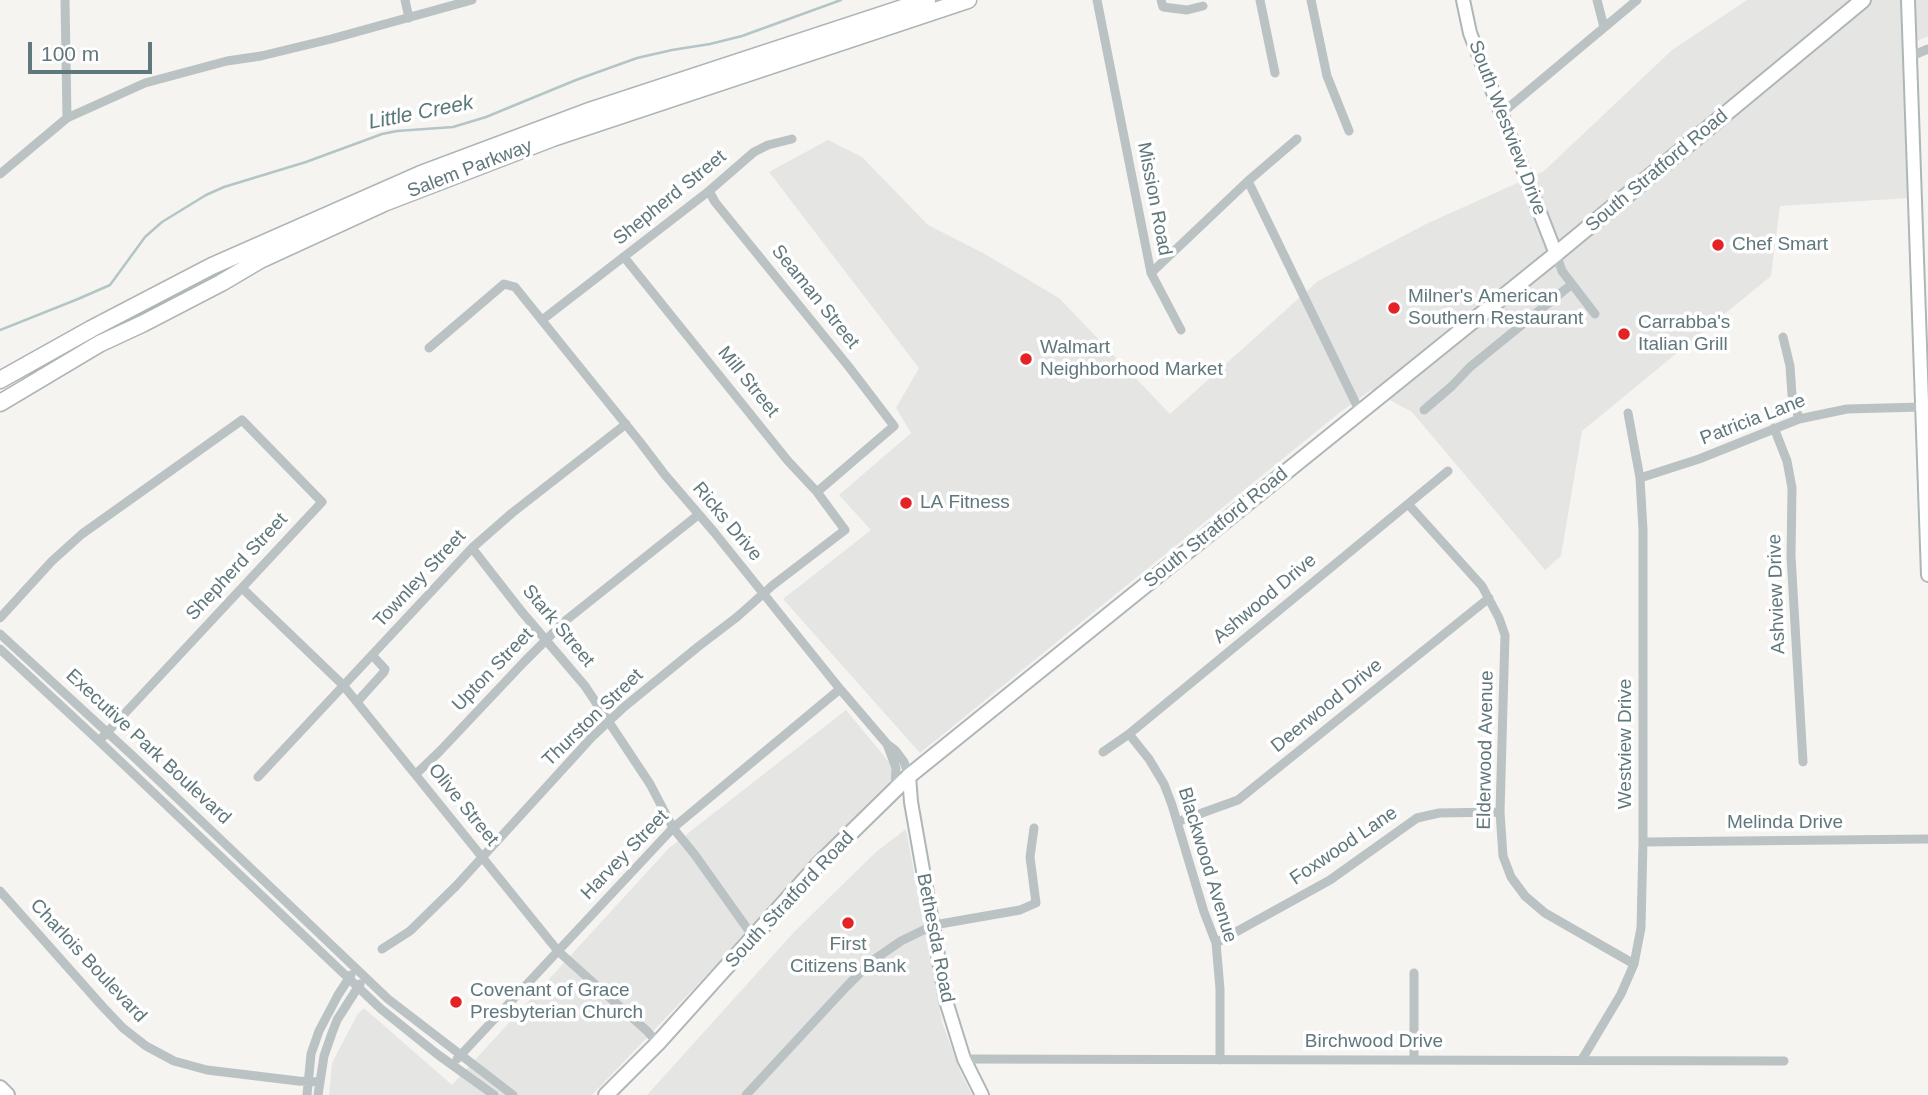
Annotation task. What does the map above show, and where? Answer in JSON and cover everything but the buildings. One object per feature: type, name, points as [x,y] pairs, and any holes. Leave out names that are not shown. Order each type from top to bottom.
[{"type":"highway","name":"Salem Parkway","points":[[0,380],[212,266],[410,178],[592,110],[927,0]]},
{"type":"highway","name":"Salem Parkway","points":[[0,403],[99,344],[222,283],[260,260],[426,186],[596,123],[968,0]]},
{"type":"highway","points":[[0,415],[29,396],[51,372]]},
{"type":"main road","name":"South Stratford Road","points":[[606,1095],[658,1043],[818,865],[909,776],[1556,254],[1864,0]]},
{"type":"main road","points":[[0,1088],[7,1095]]},
{"type":"street","points":[[65,0],[67,118]]},
{"type":"street","points":[[405,0],[410,18]]},
{"type":"street","points":[[0,174],[67,118],[118,94],[172,75],[273,53],[472,0]]},
{"type":"street","name":"Mission Road","points":[[1097,0],[1151,274]]},
{"type":"street","points":[[1161,0],[1163,7],[1186,10],[1203,6]]},
{"type":"street","points":[[1260,0],[1275,73]]},
{"type":"street","points":[[1311,0],[1327,76],[1349,131]]},
{"type":"street","name":"South Westview Drive","points":[[1463,0],[1470,33],[1556,254]]},
{"type":"street","points":[[1597,0],[1604,27]]},
{"type":"street","points":[[1502,113],[1637,0]]},
{"type":"street","points":[[1908,0],[1924,343],[1923,407],[1928,575]]},
{"type":"street","points":[[1909,57],[1928,49]]},
{"type":"street","name":"Shepherd Street","points":[[542,320],[709,191],[754,152],[792,139]]},
{"type":"street","name":"Mission Road","points":[[1151,274],[1248,181],[1297,139]]},
{"type":"street","points":[[1248,181],[1360,412]]},
{"type":"street","name":"Seaman Street","points":[[709,191],[894,426],[817,492]]},
{"type":"street","points":[[1556,254],[1562,271],[1595,314]]},
{"type":"street","name":"Mill Street","points":[[624,257],[817,492],[845,530]]},
{"type":"street","points":[[1151,274],[1181,330]]},
{"type":"street","name":"Ricks Drive","points":[[429,348],[504,284],[515,287],[840,689],[895,750],[904,762],[909,776]]},
{"type":"street","points":[[1424,410],[1470,367],[1572,284]]},
{"type":"street","points":[[1783,337],[1790,366],[1792,395],[1799,419]]},
{"type":"street","name":"Patricia Lane","points":[[1640,478],[1710,455],[1799,419],[1847,409],[1923,407]]},
{"type":"street","name":"Westview Drive","points":[[1581,1061],[1621,994],[1634,964],[1641,928],[1643,530],[1640,478],[1628,413]]},
{"type":"street","name":"Shepherd Street","points":[[0,618],[52,561],[82,534],[242,420],[322,502],[99,741]]},
{"type":"street","name":"Townley Street","points":[[258,777],[472,548],[512,513],[626,424]]},
{"type":"street","name":"Ashview Drive","points":[[1774,428],[1787,461],[1792,488],[1791,556],[1803,762]]},
{"type":"street","name":"Ashwood Drive","points":[[1103,752],[1129,734],[1448,471]]},
{"type":"street","name":"Elderwood Avenue","points":[[1408,504],[1482,586],[1506,635],[1500,812],[1503,856],[1511,877],[1525,896],[1545,913],[1634,964]]},
{"type":"street","name":"Upton Street","points":[[416,775],[545,640],[585,604],[698,515]]},
{"type":"street","name":"Thurston Street","points":[[382,949],[410,931],[483,857],[592,737],[624,707],[845,530]]},
{"type":"street","name":"Stark Street","points":[[472,548],[585,686],[650,784],[673,828],[754,938]]},
{"type":"street","name":"Olive Street","points":[[242,587],[343,685],[558,951],[658,1043]]},
{"type":"street","name":"Deerwood Drive","points":[[1177,822],[1238,800],[1489,598]]},
{"type":"street","name":"Executive Park Boulevard","points":[[0,634],[397,1007],[513,1095]]},
{"type":"street","name":"Executive Park Boulevard","points":[[0,649],[381,1009],[494,1095]]},
{"type":"street","points":[[357,702],[385,669],[372,655]]},
{"type":"street","name":"Harvey Street","points":[[454,1064],[460,1054],[673,828],[840,689]]},
{"type":"street","name":"Blackwood Avenue","points":[[1129,734],[1164,784],[1216,943],[1220,989],[1220,1060]]},
{"type":"street","name":"Ricks Drive","points":[[887,744],[896,768],[895,790]]},
{"type":"street","name":"Bethesda Road","points":[[909,776],[909,792],[946,1001],[964,1059],[982,1095]]},
{"type":"street","name":"Foxwood Lane","points":[[1216,943],[1330,880],[1417,818],[1439,813],[1500,812]]},
{"type":"street","points":[[746,1095],[846,986],[872,961],[901,941],[934,925],[1020,909],[1036,903],[1031,857],[1034,828]]},
{"type":"street","name":"Melinda Drive","points":[[1643,842],[1928,839]]},
{"type":"street","points":[[261,895],[271,888]]},
{"type":"street","name":"Charlois Boulevard","points":[[0,891],[103,1007],[123,1028],[146,1046],[174,1061],[208,1070],[319,1082]]},
{"type":"street","points":[[319,950],[327,942]]},
{"type":"street","points":[[307,1095],[311,1054],[321,1027],[338,995],[357,968]]},
{"type":"street","points":[[1414,973],[1414,1059]]},
{"type":"street","points":[[318,1095],[324,1056],[337,1020],[358,986],[367,977]]},
{"type":"street","points":[[321,1027],[332,1034]]},
{"type":"street","name":"Birchwood Drive","points":[[964,1059],[1784,1061]]},
{"type":"shaded area","points":[[1747,0],[1928,0],[1928,36],[1904,47],[1910,198],[1780,206],[1771,276],[1582,431],[1561,556],[1545,570],[1412,412],[1371,390],[920,753],[783,599],[871,530],[839,495],[911,433],[896,408],[919,368],[769,172],[828,140],[862,157],[928,225],[985,254],[1059,298],[1170,414],[1318,281],[1426,224],[1544,171],[1672,50]]},
{"type":"shaded area","points":[[846,710],[899,774],[592,1095],[329,1095],[332,1063],[357,1015],[364,1008],[452,1085],[669,848]]},
{"type":"shaded area","points":[[906,829],[942,1022],[972,1095],[647,1095],[795,931],[876,852]]},
{"type":"waterway","name":"Little Creek","points":[[0,330],[110,285],[145,237],[162,222],[224,187],[306,162],[382,134],[453,127],[486,117],[637,58],[742,36],[841,0]]},
{"type":"place","name":"Chef Smart","points":[[1718,245]]},
{"type":"place","name":"Milner's American Southern Restaurant","points":[[1394,308]]},
{"type":"place","name":"Carrabba's Italian Grill","points":[[1624,334]]},
{"type":"place","name":"Walmart Neighborhood Market","points":[[1026,359]]},
{"type":"place","name":"LA Fitness","points":[[906,503]]},
{"type":"place","name":"First Citizens Bank","points":[[848,923]]},
{"type":"place","name":"Covenant of Grace Presbyterian Church","points":[[456,1002]]}]
